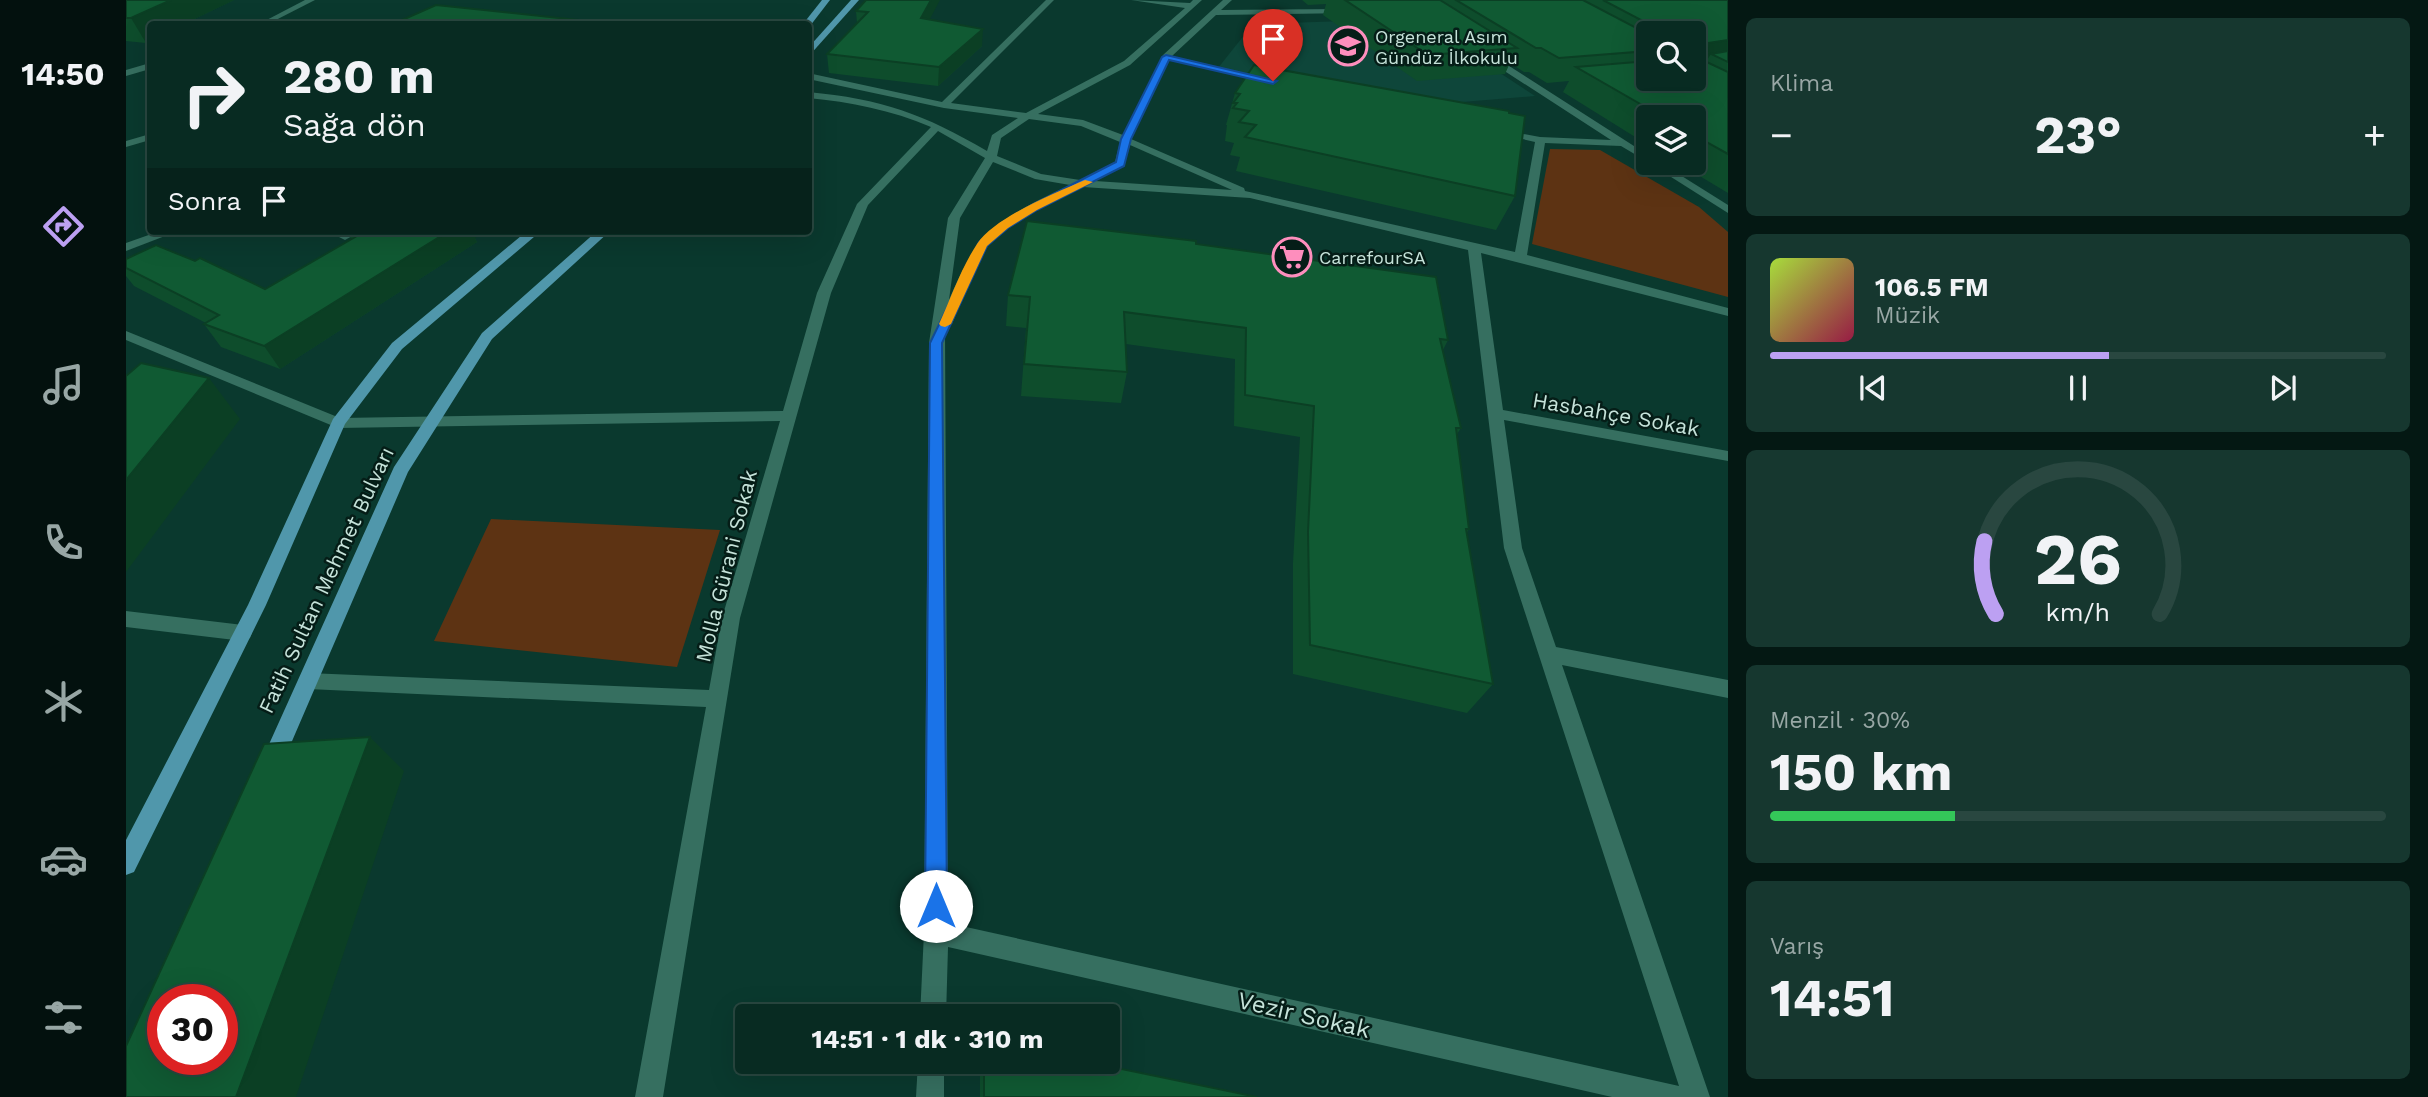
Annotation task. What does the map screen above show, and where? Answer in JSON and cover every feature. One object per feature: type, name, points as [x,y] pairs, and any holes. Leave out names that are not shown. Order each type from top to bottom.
[{"type":"main road","points":[[809,21],[826,0]]},
{"type":"main road","points":[[812,49],[855,0]]},
{"type":"main road","points":[[126,864],[243,634],[338,423],[397,346],[530,235]]},
{"type":"main road","name":"Fatih Sultan Mehmet Bulvarı","points":[[262,783],[400,471],[487,336],[600,235]]},
{"type":"street","points":[[269,21],[311,0]]},
{"type":"street","points":[[944,105],[1049,0]]},
{"type":"street","points":[[1135,0],[1195,3]]},
{"type":"street","points":[[936,343],[982,244],[1033,208],[1120,164],[1126,139],[1166,57],[1228,0]]},
{"type":"street","points":[[933,1004],[936,932],[936,343],[954,218],[991,157],[996,137],[1025,117],[1127,63],[1195,3]]},
{"type":"street","points":[[1215,13],[1362,10]]},
{"type":"street","points":[[1483,53],[1636,151]]},
{"type":"street","points":[[1166,57],[1286,84]]},
{"type":"street","points":[[126,73],[147,67]]},
{"type":"street","points":[[812,77],[944,105],[1083,123],[1126,139],[1250,195]]},
{"type":"street","points":[[1539,89],[1553,88]]},
{"type":"street","points":[[812,95],[841,98],[904,112],[937,126],[991,157],[1039,177],[1085,184],[1250,195],[1520,257],[1728,312]]},
{"type":"street","name":"Molla Gürani Sokak","points":[[649,1097],[731,618],[824,293],[863,204],[937,126]]},
{"type":"street","points":[[1487,128],[1540,140],[1623,143]]},
{"type":"street","points":[[126,144],[147,138]]},
{"type":"street","points":[[1520,257],[1540,140]]},
{"type":"street","points":[[1673,175],[1728,210]]},
{"type":"street","points":[[126,247],[160,235]]},
{"type":"street","points":[[1474,248],[1513,548],[1696,1097]]},
{"type":"street","points":[[126,335],[338,423],[789,415]]},
{"type":"street","name":"Hasbahçe Sokak","points":[[1497,414],[1728,456]]},
{"type":"street","points":[[126,620],[243,634]]},
{"type":"street","points":[[1548,654],[1728,689]]},
{"type":"street","points":[[308,681],[717,699]]},
{"type":"street","name":"Vezir Sokak","points":[[936,932],[1672,1097]]},
{"type":"street","points":[[930,1097],[931,1074]]},
{"type":"shaded area","name":"Orgeneral Asım Gündüz İlkokulu","points":[[1407,19],[1422,22],[1535,96],[1401,107],[1218,68],[1253,24]]},
{"type":"shaded area","points":[[1550,149],[1600,150],[1636,171],[1636,175],[1643,175],[1699,207],[1728,232],[1728,297],[1532,244]]},
{"type":"shaded area","points":[[491,519],[720,530],[677,667],[434,641]]},
{"type":"building","points":[[126,0],[171,0],[126,18]]},
{"type":"building","points":[[866,0],[931,0],[921,18],[983,29],[939,67],[827,54],[868,12],[856,11]]},
{"type":"building","points":[[1345,0],[1440,0],[1517,48],[1428,55]]},
{"type":"building","points":[[1456,0],[1583,0],[1636,28],[1636,52],[1559,58],[1536,48]]},
{"type":"building","points":[[1603,0],[1728,0],[1728,40],[1709,43],[1707,52],[1706,21],[1643,21]]},
{"type":"building","points":[[436,5],[578,20],[576,21],[400,21]]},
{"type":"building","points":[[1728,51],[1728,62],[1711,54]]},
{"type":"building","points":[[1636,62],[1636,91],[1706,91],[1706,62],[1728,72],[1728,154],[1706,142],[1706,105],[1642,105],[1576,67]]},
{"type":"building","points":[[1254,65],[1525,116],[1515,196],[1245,137],[1256,125],[1239,122],[1249,111],[1233,108],[1237,103],[1233,103],[1240,94],[1235,93]]},
{"type":"building","points":[[1027,221],[1196,241],[1196,244],[1436,277],[1448,340],[1440,339],[1461,428],[1456,428],[1469,529],[1466,529],[1493,684],[1310,645],[1308,532],[1314,406],[1245,395],[1246,328],[1124,312],[1127,372],[1024,364],[1030,297],[1008,295]]},
{"type":"building","points":[[349,235],[443,235],[264,346],[204,324],[219,315],[126,268],[126,259],[156,245],[195,261],[200,258],[265,289],[355,237]]},
{"type":"building","points":[[141,363],[209,378],[126,480],[126,376]]},
{"type":"building","points":[[370,737],[236,1097],[126,1097],[126,1046],[147,1000],[147,1075],[238,1075],[238,984],[154,984],[264,744]]},
{"type":"building","points":[[1120,1069],[1257,1097],[984,1097],[984,1074],[1120,1074]]},
{"type":"slow traffic","points":[[945,324],[982,244],[1033,208],[1088,182]]},
{"type":"place","name":"Orgeneral Asım Gündüz İlkokulu","points":[[1348,46]]},
{"type":"place","name":"CarrefourSA","points":[[1292,257]]},
{"type":"route","points":[[936,906],[936,343],[982,244],[1033,208],[1120,164],[1126,139],[1166,57],[1273,81]]}]
